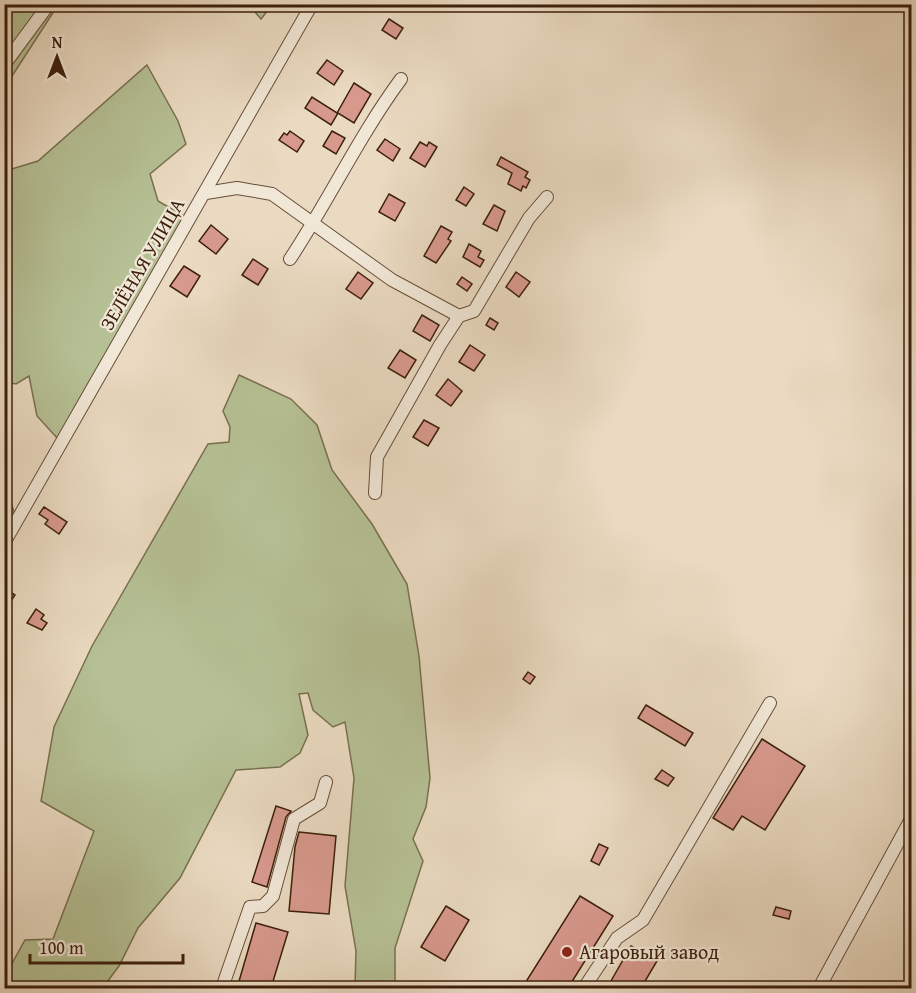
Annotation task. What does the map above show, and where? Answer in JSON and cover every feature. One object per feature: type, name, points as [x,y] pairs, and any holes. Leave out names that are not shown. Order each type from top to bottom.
[{"type":"street","points":[[4,65],[50,4]]},
{"type":"street","name":"ЗЕЛЁНАЯ УЛИЦА","points":[[4,543],[312,4]]},
{"type":"street","points":[[290,259],[314,223],[369,123],[401,79]]},
{"type":"street","points":[[206,193],[237,188],[272,194],[392,280],[459,316]]},
{"type":"street","points":[[375,493],[377,457],[440,345],[459,316],[474,311],[529,218],[546,197]]},
{"type":"street","points":[[584,988],[617,938],[643,920],[770,703]]},
{"type":"street","points":[[222,988],[249,907],[263,906],[273,896],[294,819],[320,803],[326,782]]},
{"type":"street","points":[[819,988],[912,818]]},
{"type":"green space","points":[[5,5],[58,5],[5,87]]},
{"type":"green space","points":[[249,5],[272,5],[261,19]]},
{"type":"green space","points":[[147,65],[178,121],[186,144],[150,174],[158,201],[184,216],[58,439],[37,416],[29,376],[16,384],[7,382],[5,384],[5,171],[38,161]]},
{"type":"green space","points":[[239,375],[291,399],[317,425],[332,470],[372,524],[407,584],[419,656],[430,778],[426,807],[413,839],[423,861],[395,948],[395,988],[355,988],[356,951],[345,886],[354,778],[345,722],[333,727],[313,710],[308,693],[299,694],[308,735],[300,753],[280,767],[236,770],[180,878],[138,928],[119,966],[107,982],[88,988],[5,988],[5,976],[25,940],[53,939],[94,831],[41,801],[54,727],[92,646],[208,444],[229,442],[230,427],[223,411]]},
{"type":"green space","points":[[4,485],[15,514],[5,521],[4,521]]},
{"type":"building","points":[[389,19],[403,28],[396,39],[382,30]]},
{"type":"building","points":[[327,60],[343,71],[334,85],[317,73]]},
{"type":"building","points":[[354,83],[371,94],[354,123],[338,113],[331,125],[305,108],[312,97],[337,113]]},
{"type":"building","points":[[290,131],[304,141],[297,152],[279,140],[284,133],[287,135]]},
{"type":"building","points":[[332,131],[345,138],[336,154],[323,146]]},
{"type":"building","points":[[385,139],[400,149],[393,161],[377,150]]},
{"type":"building","points":[[420,142],[427,146],[429,142],[437,147],[425,167],[410,158]]},
{"type":"building","points":[[501,157],[528,172],[525,177],[530,180],[526,188],[523,186],[521,191],[508,184],[512,173],[497,165]]},
{"type":"building","points":[[464,187],[474,194],[466,206],[456,200]]},
{"type":"building","points":[[389,194],[405,203],[395,221],[379,212]]},
{"type":"building","points":[[494,205],[505,211],[497,231],[483,224]]},
{"type":"building","points":[[211,225],[228,239],[216,254],[199,241]]},
{"type":"building","points":[[441,226],[452,232],[448,239],[451,241],[436,263],[424,256]]},
{"type":"building","points":[[469,244],[481,251],[478,257],[484,260],[480,267],[463,257]]},
{"type":"building","points":[[253,259],[268,269],[258,285],[242,275]]},
{"type":"building","points":[[184,266],[200,276],[187,297],[170,286]]},
{"type":"building","points":[[358,272],[373,283],[361,299],[346,289]]},
{"type":"building","points":[[516,272],[530,282],[519,297],[506,287]]},
{"type":"building","points":[[462,277],[472,284],[467,291],[457,284]]},
{"type":"building","points":[[422,315],[439,325],[430,341],[413,331]]},
{"type":"building","points":[[490,318],[498,323],[494,330],[486,325]]},
{"type":"building","points":[[470,345],[485,355],[474,371],[459,362]]},
{"type":"building","points":[[400,350],[416,360],[405,378],[388,368]]},
{"type":"building","points":[[448,379],[462,391],[451,406],[436,395]]},
{"type":"building","points":[[424,420],[439,428],[428,446],[413,437]]},
{"type":"building","points":[[44,507],[67,522],[59,534],[45,524],[48,520],[39,514]]},
{"type":"building","points":[[4,588],[15,595],[4,611]]},
{"type":"building","points":[[36,609],[44,615],[41,619],[47,623],[42,630],[27,623]]},
{"type":"building","points":[[528,672],[535,677],[530,684],[523,679]]},
{"type":"building","points":[[646,705],[693,733],[685,746],[638,718]]},
{"type":"building","points":[[762,739],[805,766],[765,830],[742,816],[733,830],[713,818]]},
{"type":"building","points":[[662,770],[674,778],[668,786],[655,779]]},
{"type":"building","points":[[276,806],[291,811],[286,817],[267,887],[252,882]]},
{"type":"building","points":[[299,832],[336,836],[329,914],[289,911],[295,847]]},
{"type":"building","points":[[599,844],[608,848],[599,865],[591,861]]},
{"type":"building","name":"Агаровый завод","points":[[580,896],[613,916],[568,988],[522,988]]},
{"type":"building","points":[[446,906],[469,920],[445,961],[421,947]]},
{"type":"building","points":[[776,907],[791,911],[789,919],[773,915]]},
{"type":"building","points":[[256,923],[288,932],[271,988],[237,988]]},
{"type":"building","points":[[631,946],[657,961],[641,988],[607,988]]},
{"type":"place","name":"Агаровый завод","points":[[567,952]]}]
